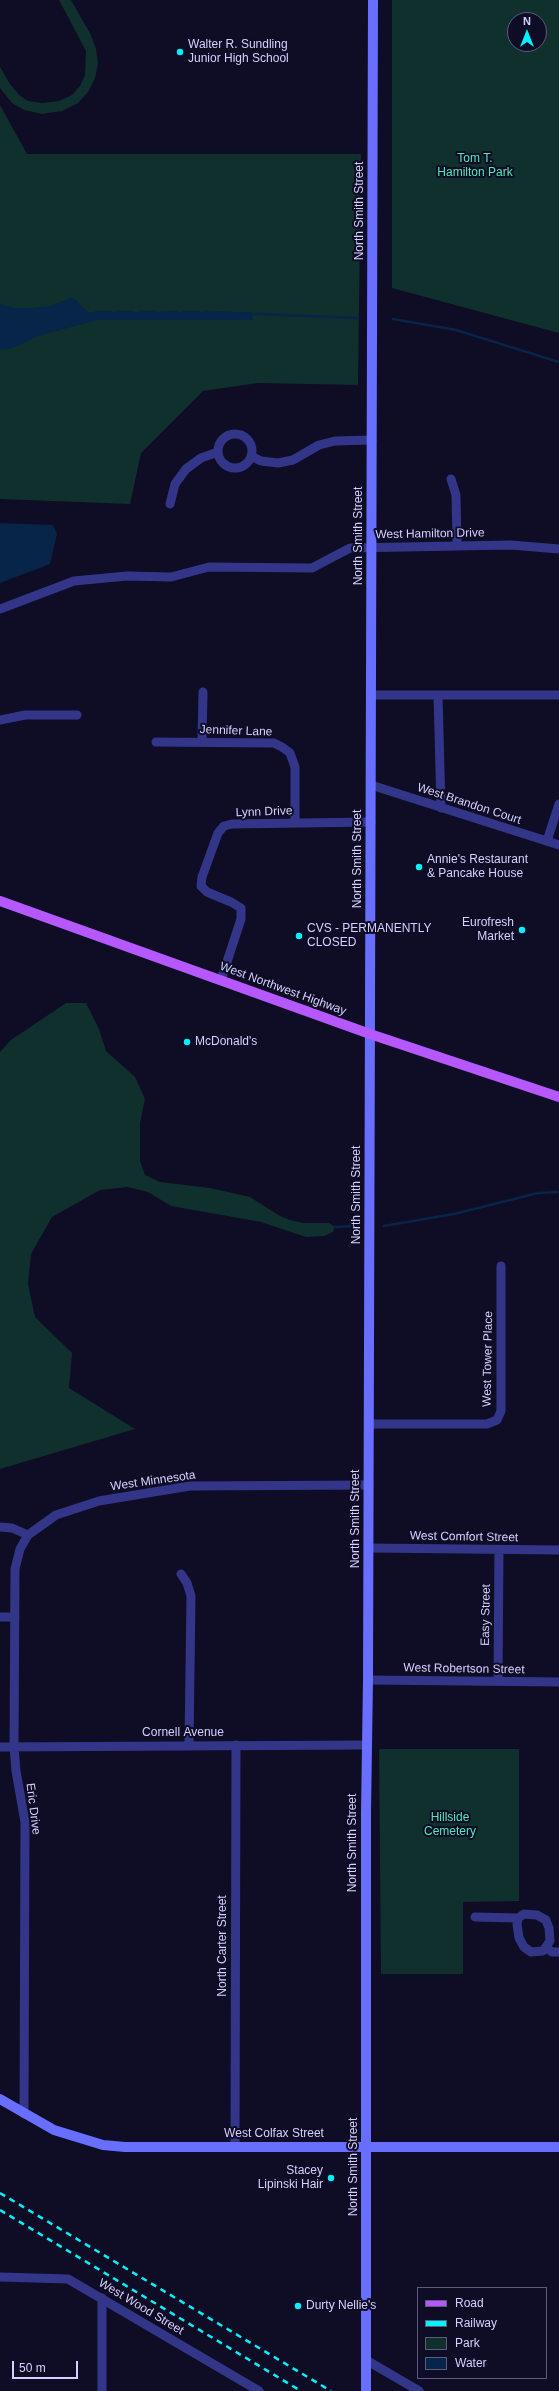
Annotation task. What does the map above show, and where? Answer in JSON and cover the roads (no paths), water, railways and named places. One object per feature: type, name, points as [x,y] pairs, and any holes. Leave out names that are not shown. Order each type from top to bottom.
[{"type":"main road","name":"West Northwest Highway","points":[[0,901],[370,1034],[559,1097]]},
{"type":"street","name":"North Smith Street","points":[[366,2391],[366,1745],[368,1680],[371,695],[373,547],[373,0]]},
{"type":"street","points":[[234,434],[240,435],[249,443],[251,456],[242,467],[233,468],[222,462],[218,452],[220,442],[228,436],[234,434]]},
{"type":"street","points":[[251,456],[261,460],[278,463],[293,460],[319,445],[335,441],[372,440]]},
{"type":"street","points":[[170,504],[175,484],[186,469],[201,458],[218,452]]},
{"type":"street","points":[[451,479],[456,495],[456,545]]},
{"type":"street","name":"West Hamilton Drive","points":[[0,609],[74,581],[127,576],[171,577],[209,567],[312,568],[350,548],[511,545],[559,549]]},
{"type":"street","points":[[202,692],[202,742]]},
{"type":"street","points":[[371,695],[559,695]]},
{"type":"street","points":[[438,695],[441,808]]},
{"type":"street","points":[[0,720],[25,715],[78,715]]},
{"type":"street","name":"Jennifer Lane","points":[[156,742],[274,743],[290,753],[295,767],[295,823]]},
{"type":"street","name":"West Brandon Court","points":[[371,785],[559,845]]},
{"type":"street","points":[[547,841],[559,804]]},
{"type":"street","name":"Lynn Drive","points":[[221,980],[241,919],[241,908],[207,892],[201,886],[202,877],[218,833],[224,826],[232,824],[371,822]]},
{"type":"street","name":"West Tower Place","points":[[369,1424],[487,1424],[497,1420],[501,1411],[501,1266]]},
{"type":"street","name":"West Minnesota","points":[[28,1535],[56,1515],[99,1501],[190,1486],[369,1485]]},
{"type":"street","points":[[0,1527],[12,1528],[28,1535]]},
{"type":"street","name":"Eric Drive","points":[[24,2114],[25,1822],[16,1771],[14,1747],[15,1569],[20,1549],[28,1535]]},
{"type":"street","name":"West Comfort Street","points":[[368,1548],[559,1550]]},
{"type":"street","name":"Easy Street","points":[[498,1682],[499,1550]]},
{"type":"street","points":[[181,1574],[187,1582],[191,1596],[190,1744]]},
{"type":"street","points":[[0,1617],[15,1617]]},
{"type":"street","name":"West Robertson Street","points":[[368,1680],[559,1682]]},
{"type":"street","name":"Cornell Avenue","points":[[0,1747],[190,1744],[366,1745]]},
{"type":"street","name":"North Carter Street","points":[[235,2147],[236,1745]]},
{"type":"street","points":[[475,1917],[518,1918],[524,1914],[537,1915],[546,1920],[549,1928],[550,1941],[547,1948],[543,1952],[531,1952],[524,1947],[519,1938],[518,1918]]},
{"type":"street","points":[[547,1948],[552,1952],[559,1952]]},
{"type":"street","name":"West Colfax Street","points":[[0,2099],[54,2130],[103,2145],[367,2148],[559,2147]]},
{"type":"street","name":"West Wood Street","points":[[0,2277],[68,2279],[259,2391]]},
{"type":"street","points":[[102,2298],[102,2391]]},
{"type":"street","points":[[366,2360],[419,2391]]},
{"type":"water","points":[[71,298],[75,299],[88,312],[252,312],[253,320],[97,320],[38,336],[13,348],[0,350],[0,304],[13,308],[33,308],[50,306]]},
{"type":"water","points":[[0,523],[53,525],[57,534],[50,564],[0,583]]},
{"type":"waterway","points":[[96,312],[111,312]]},
{"type":"waterway","points":[[118,312],[133,312]]},
{"type":"waterway","points":[[140,312],[155,312]]},
{"type":"waterway","points":[[162,312],[177,312]]},
{"type":"waterway","points":[[184,312],[199,312]]},
{"type":"waterway","points":[[206,312],[358,318]]},
{"type":"waterway","points":[[393,319],[456,330],[559,362]]},
{"type":"waterway","points":[[384,1226],[454,1214],[538,1193],[559,1192]]},
{"type":"waterway","points":[[335,1227],[354,1226]]},
{"type":"railway","points":[[0,2193],[331,2391]]},
{"type":"railway","points":[[0,2210],[301,2391]]},
{"type":"place","name":"Walter R. Sundling Junior High School","points":[[180,52]]},
{"type":"place","name":"Annie's Restaurant & Pancake House","points":[[419,867]]},
{"type":"place","name":"Eurofresh Market","points":[[522,930]]},
{"type":"place","name":"CVS - PERMANENTLY CLOSED","points":[[299,936]]},
{"type":"place","name":"McDonald's","points":[[187,1042]]},
{"type":"place","name":"Stacey Lipinski Hair","points":[[331,2178]]},
{"type":"place","name":"Durty Nellie's","points":[[298,2306]]},
{"type":"park label","name":"Tom T. Hamilton Park","points":[[475,166]]},
{"type":"park label","name":"Hillside Cemetery","points":[[450,1825]]}]
